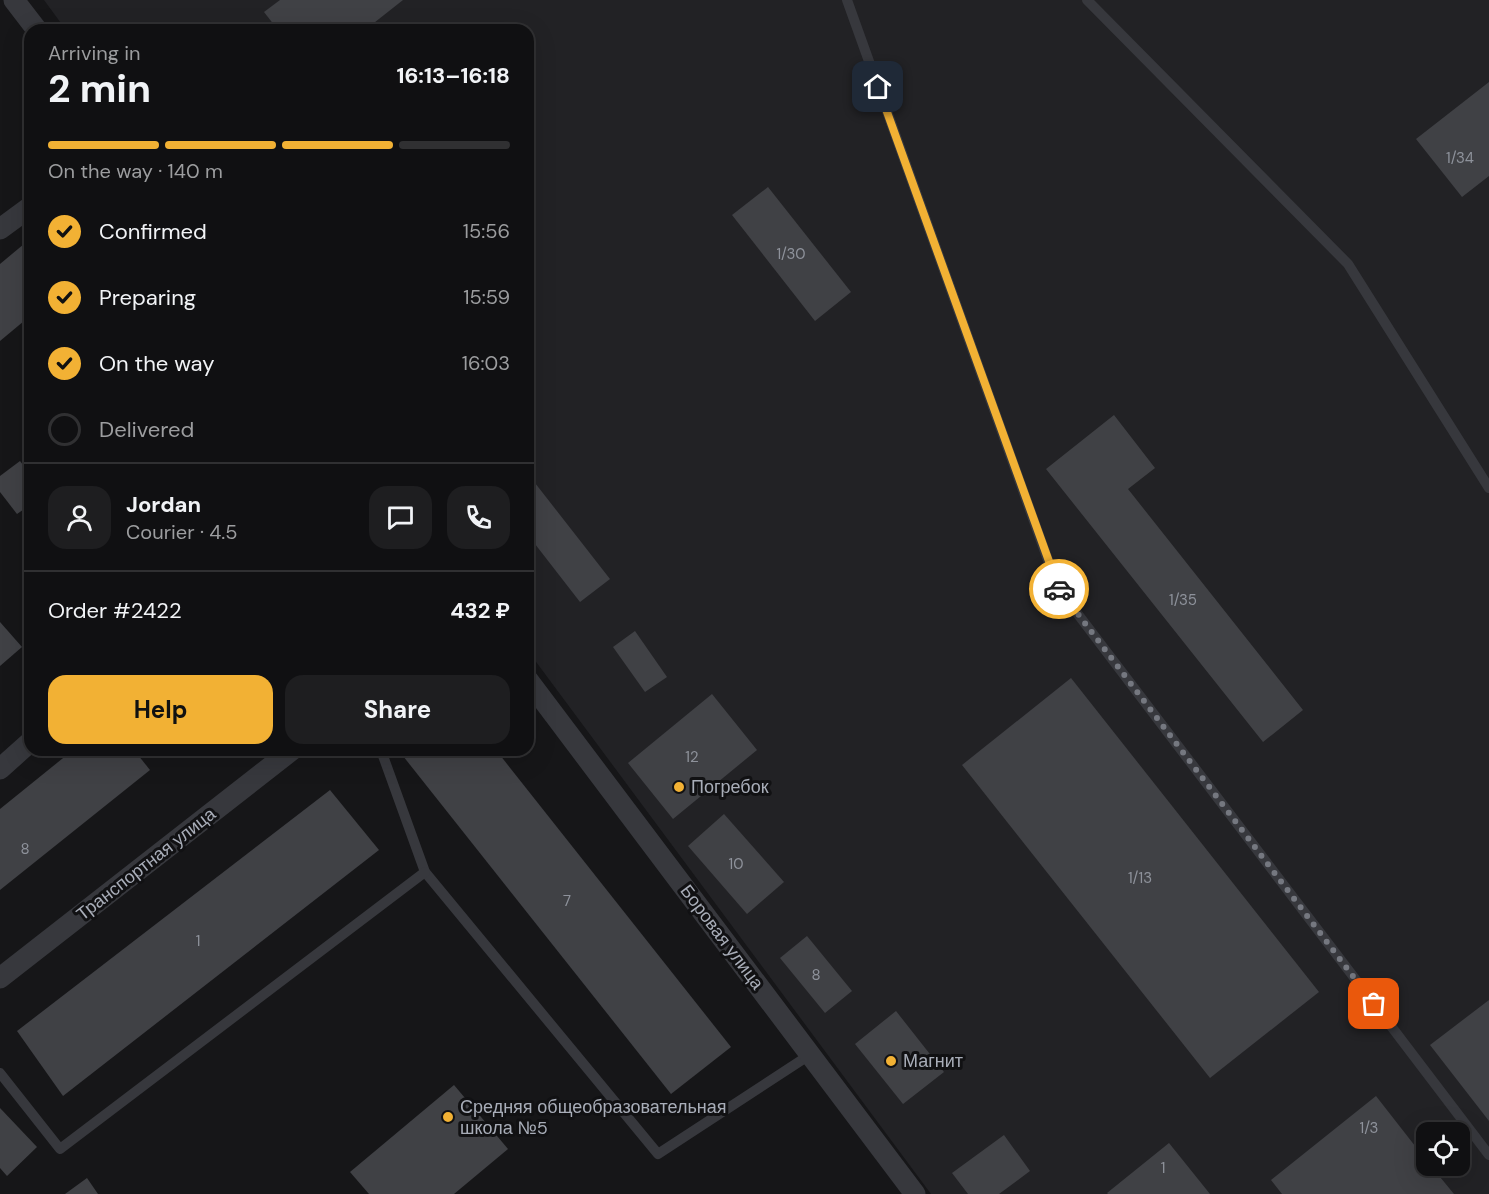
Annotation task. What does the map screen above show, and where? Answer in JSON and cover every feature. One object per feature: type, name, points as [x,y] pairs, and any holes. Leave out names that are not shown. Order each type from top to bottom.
[{"type":"street","points":[[14,0],[32,24]]},
{"type":"street","points":[[0,229],[24,211]]},
{"type":"street","name":"Боровая улица","points":[[534,688],[915,1194]]},
{"type":"street","points":[[0,769],[24,747]]},
{"type":"street","name":"Транспортная улица","points":[[0,978],[284,756]]},
{"type":"lane","points":[[847,0],[1058,588],[1489,1155]]},
{"type":"lane","points":[[1087,0],[1348,264],[1489,488]]},
{"type":"lane","points":[[383,756],[425,872],[658,1154],[811,1054]]},
{"type":"lane","points":[[0,1073],[60,1149],[425,872]]},
{"type":"shaded area","points":[[44,0],[1489,0],[1489,1194],[931,1194],[534,659],[534,24],[62,24]]},
{"type":"building","points":[[280,0],[403,0],[373,24],[273,24],[264,12]]},
{"type":"building","points":[[1489,82],[1489,176],[1462,197],[1416,139]]},
{"type":"building","points":[[768,187],[851,292],[815,321],[732,215]]},
{"type":"building","points":[[24,244],[24,321],[0,341],[0,264]]},
{"type":"building","points":[[1114,415],[1155,468],[1128,489],[1303,710],[1263,742],[1046,469]]},
{"type":"building","points":[[20,461],[24,466],[24,509],[17,514],[0,492],[0,476]]},
{"type":"building","points":[[534,482],[610,579],[580,602],[534,543]]},
{"type":"building","points":[[0,622],[22,647],[0,666]]},
{"type":"building","points":[[635,631],[667,677],[645,692],[613,647]]},
{"type":"building","points":[[1071,678],[1319,992],[1210,1078],[962,765]]},
{"type":"building","points":[[712,694],[757,750],[673,819],[628,763]]},
{"type":"building","points":[[66,756],[139,756],[150,770],[0,890],[0,809]]},
{"type":"building","points":[[403,756],[501,756],[731,1047],[671,1094]]},
{"type":"building","points":[[330,790],[379,850],[63,1096],[17,1031]]},
{"type":"building","points":[[724,814],[784,882],[747,914],[688,846]]},
{"type":"building","points":[[807,936],[852,991],[825,1013],[780,958]]},
{"type":"building","points":[[1489,1000],[1489,1121],[1430,1045]]},
{"type":"building","points":[[896,1011],[944,1072],[903,1104],[855,1044]]},
{"type":"building","name":"Средняя общеобразовательная школа №5","points":[[454,1085],[508,1149],[454,1194],[369,1194],[350,1172]]},
{"type":"building","points":[[1376,1096],[1416,1147],[1416,1176],[1439,1176],[1454,1194],[1282,1194],[1271,1180]]},
{"type":"building","points":[[0,1108],[37,1147],[7,1176],[0,1168]]},
{"type":"building","points":[[1004,1135],[1030,1171],[999,1194],[968,1194],[952,1173]]},
{"type":"building","points":[[1169,1143],[1210,1194],[1107,1193]]},
{"type":"building","points":[[87,1178],[98,1194],[65,1194]]},
{"type":"way so far","points":[[1059,589],[1374,1004]]},
{"type":"place","name":"Погребок","points":[[679,787]]},
{"type":"place","name":"Магнит","points":[[891,1061]]},
{"type":"place","name":"Средняя общеобразовательная школа №5","points":[[448,1117]]},
{"type":"route","points":[[878,87],[1059,589]]}]
